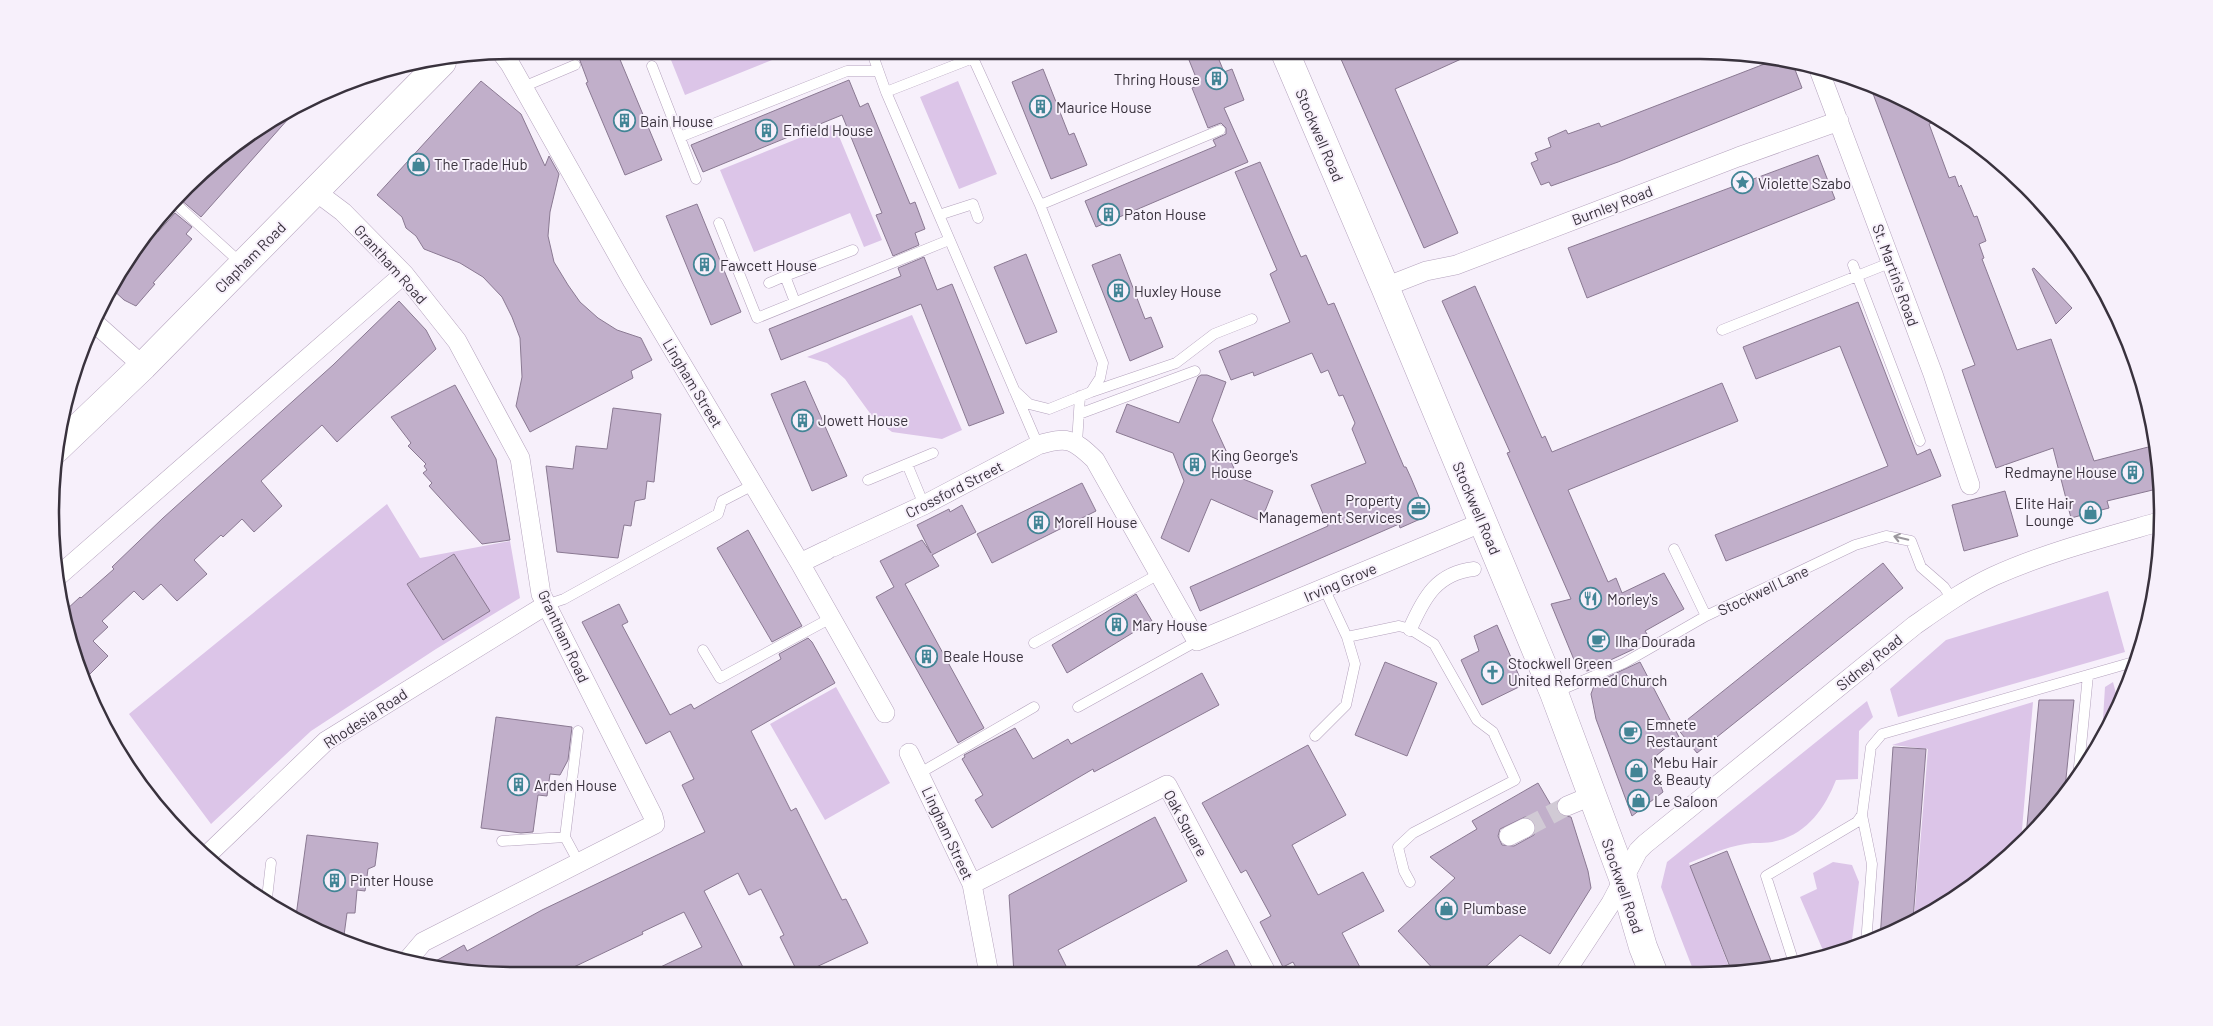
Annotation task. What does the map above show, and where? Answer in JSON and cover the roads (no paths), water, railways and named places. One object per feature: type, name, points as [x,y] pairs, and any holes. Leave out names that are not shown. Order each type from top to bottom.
[{"type":"highway","name":"Stockwell Road","points":[[1291,59],[1554,693],[1579,801],[1623,878],[1643,947],[1651,967]]},
{"type":"highway","name":"Clapham Road","points":[[65,441],[142,366],[439,65]]},
{"type":"street","name":"Lingham Street","points":[[506,59],[633,282],[800,563],[885,713]]},
{"type":"street","name":"St. Martin's Road","points":[[1821,75],[1892,262],[1953,430],[1970,485]]},
{"type":"street","name":"Burnley Road","points":[[1385,287],[1426,271],[1456,265],[1738,157],[1839,122]]},
{"type":"street","name":"Grantham Road","points":[[315,191],[343,212],[404,274],[457,341],[520,458],[541,594],[653,816],[655,824],[423,942],[411,956]]},
{"type":"street","points":[[63,572],[404,274]]},
{"type":"street","points":[[99,327],[142,366]]},
{"type":"street","name":"Crossford Street","points":[[800,563],[924,505],[1038,445],[1057,439],[1077,443]]},
{"type":"street","points":[[1077,443],[1095,460],[1197,641]]},
{"type":"street","name":"Irving Grove","points":[[1197,641],[1483,522]]},
{"type":"street","name":"Sidney Road","points":[[1569,967],[1612,903],[1638,851],[1662,828],[1915,624],[1952,599],[1994,576],[2027,562],[2154,528]]},
{"type":"street","points":[[1410,629],[1435,585],[1458,571],[1474,569]]},
{"type":"street","name":"Rhodesia Road","points":[[210,852],[326,741],[546,605]]},
{"type":"street","name":"Lingham Street","points":[[909,753],[972,884],[988,967]]},
{"type":"street","name":"Oak Square","points":[[972,884],[1167,785],[1262,967]]},
{"type":"lane","points":[[875,59],[886,92],[1038,445]]},
{"type":"lane","points":[[886,92],[962,59]]},
{"type":"lane","points":[[975,59],[1040,205],[1103,363],[1100,378],[1091,392]]},
{"type":"lane","points":[[523,87],[575,65]]},
{"type":"lane","points":[[652,66],[696,179]]},
{"type":"lane","points":[[680,137],[847,71],[878,71]]},
{"type":"lane","points":[[1040,205],[1220,130]]},
{"type":"lane","points":[[939,215],[973,204],[978,218]]},
{"type":"lane","points":[[178,206],[242,265]]},
{"type":"lane","points":[[719,223],[757,318],[949,240]]},
{"type":"lane","points":[[769,282],[853,250]]},
{"type":"lane","points":[[1722,330],[1892,262]]},
{"type":"lane","points":[[1853,265],[1920,441]]},
{"type":"lane","points":[[785,276],[795,302]]},
{"type":"lane","points":[[1014,390],[1030,404],[1049,409],[1091,392],[1176,363],[1214,334],[1252,319]]},
{"type":"lane","points":[[1079,414],[1195,371]]},
{"type":"lane","points":[[1077,443],[1080,396]]},
{"type":"lane","points":[[868,480],[933,453]]},
{"type":"lane","points":[[907,464],[924,505]]},
{"type":"lane","points":[[546,605],[564,599],[718,514],[722,501],[753,485]]},
{"type":"lane","name":"Stockwell Lane","points":[[1554,693],[1624,663],[1706,616],[1855,545],[1886,536],[1911,541],[1921,566],[1944,587],[1952,599]]},
{"type":"lane","points":[[1674,549],[1706,616]]},
{"type":"lane","points":[[1034,644],[1159,574]]},
{"type":"lane","points":[[1315,736],[1346,705],[1355,664],[1347,637],[1324,588]]},
{"type":"lane","points":[[703,650],[720,678],[831,618]]},
{"type":"lane","points":[[1347,637],[1399,626],[1410,629],[1434,644],[1477,720],[1494,732],[1515,780],[1413,833],[1398,847],[1404,871],[1410,882]]},
{"type":"lane","points":[[1078,707],[1197,641]]},
{"type":"lane","points":[[1867,936],[1872,864],[1862,816],[1871,747],[1882,734],[2128,663]]},
{"type":"lane","points":[[2079,763],[2088,675]]},
{"type":"lane","points":[[920,773],[1034,707]]},
{"type":"lane","points":[[578,731],[565,837],[579,863]]},
{"type":"lane","points":[[1792,958],[1766,876],[1857,822],[1862,816]]},
{"type":"lane","points":[[502,841],[565,837]]},
{"type":"lane","points":[[267,895],[271,863]]},
{"type":"tunnel","points":[[1525,828],[1567,806]]},
{"type":"place","name":"Thring House","points":[[1216,79]]},
{"type":"place","name":"Maurice House","points":[[1040,107]]},
{"type":"place","name":"Bain House","points":[[624,121]]},
{"type":"place","name":"Enfield House","points":[[767,130]]},
{"type":"place","name":"The Trade Hub","points":[[418,164]]},
{"type":"place","name":"Violette Szabo","points":[[1742,183]]},
{"type":"place","name":"Paton House","points":[[1108,214]]},
{"type":"place","name":"Fawcett House","points":[[704,265]]},
{"type":"place","name":"Huxley House","points":[[1118,291]]},
{"type":"place","name":"Jowett House","points":[[802,420]]},
{"type":"place","name":"King George's House","points":[[1195,464]]},
{"type":"place","name":"Redmayne House","points":[[2133,472]]},
{"type":"place","name":"Property Management Services","points":[[1418,509]]},
{"type":"place","name":"Elite Hair Lounge","points":[[2090,512]]},
{"type":"place","name":"Morell House","points":[[1038,522]]},
{"type":"place","name":"Morley's","points":[[1591,599]]},
{"type":"place","name":"Mary House","points":[[1116,625]]},
{"type":"place","name":"Ilha Dourada","points":[[1599,641]]},
{"type":"place","name":"Beale House","points":[[927,656]]},
{"type":"place","name":"Stockwell Green United Reformed Church","points":[[1492,672]]},
{"type":"place","name":"Emnete Restaurant","points":[[1630,733]]},
{"type":"place","name":"Mebu Hair & Beauty","points":[[1637,771]]},
{"type":"place","name":"Arden House","points":[[518,785]]},
{"type":"place","name":"Le Saloon","points":[[1638,801]]},
{"type":"place","name":"Pinter House","points":[[334,880]]},
{"type":"place","name":"Plumbase","points":[[1447,908]]}]
